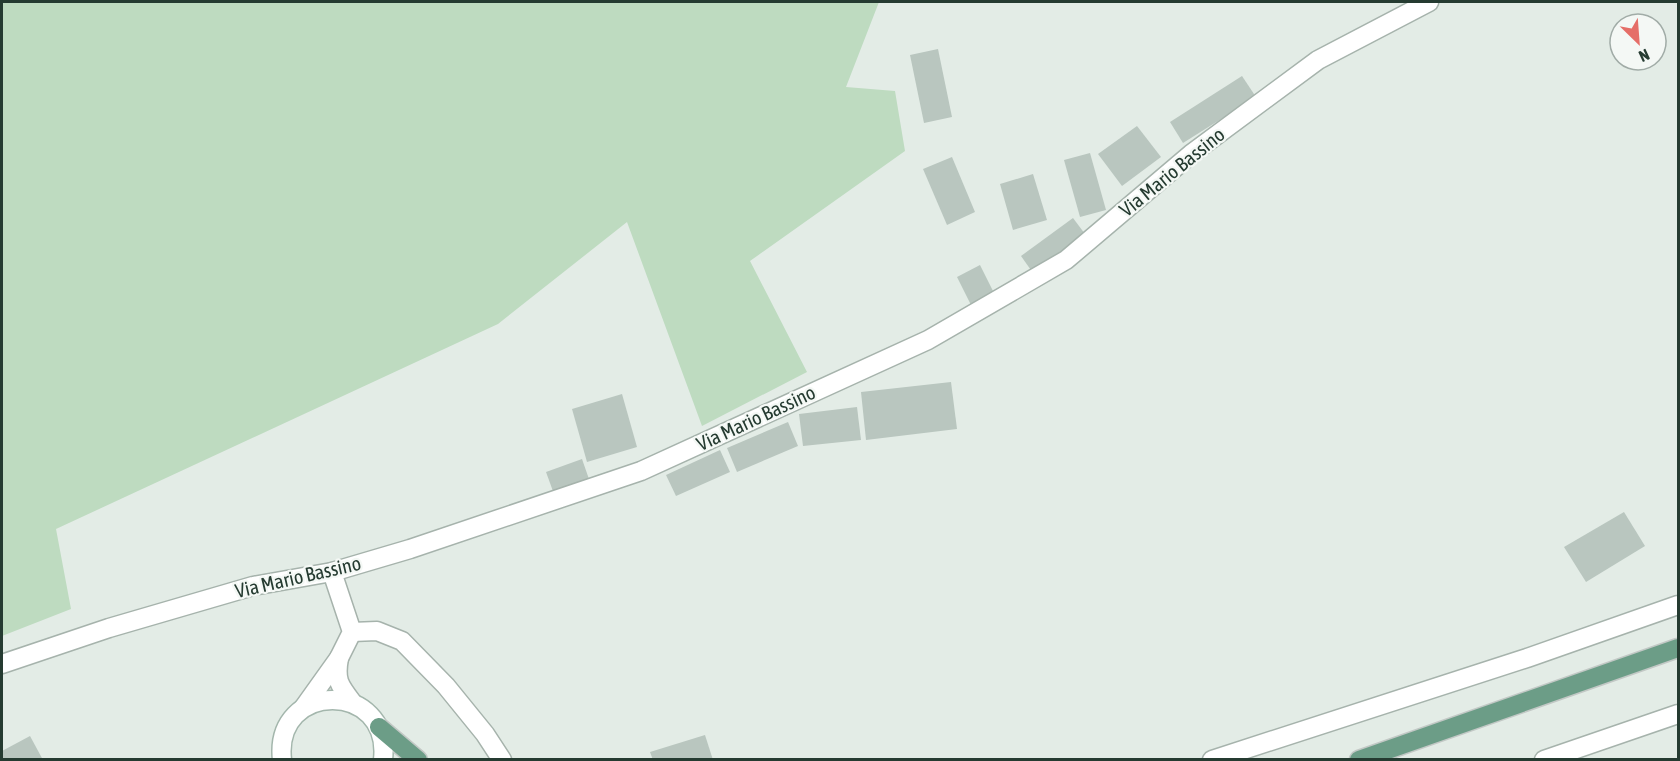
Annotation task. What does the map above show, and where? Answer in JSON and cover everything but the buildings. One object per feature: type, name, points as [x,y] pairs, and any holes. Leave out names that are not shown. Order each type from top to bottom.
[{"type":"main road","points":[[1359,759],[1678,648]]},
{"type":"main road","points":[[379,727],[418,759]]},
{"type":"street","name":"Via Mario Bassino","points":[[2,664],[109,628],[253,586],[332,572],[410,549],[641,471],[928,340],[1066,260],[1191,154],[1318,60],[1429,2]]},
{"type":"street","points":[[273,759],[282,751],[288,725],[304,707],[339,658],[352,632],[332,572]]},
{"type":"street","points":[[1212,759],[1527,658],[1678,604]]},
{"type":"street","points":[[352,632],[377,630],[402,641],[446,686],[502,759]]},
{"type":"street","points":[[339,658],[337,678],[340,687],[352,702]]},
{"type":"street","points":[[304,707],[327,699],[340,699],[363,708],[379,727],[383,739],[383,759]]},
{"type":"street","points":[[1544,759],[1678,714]]},
{"type":"green space","points":[[2,2],[879,2],[846,87],[895,91],[905,151],[750,261],[807,372],[702,426],[627,222],[498,324],[56,529],[71,609],[2,636]]}]
